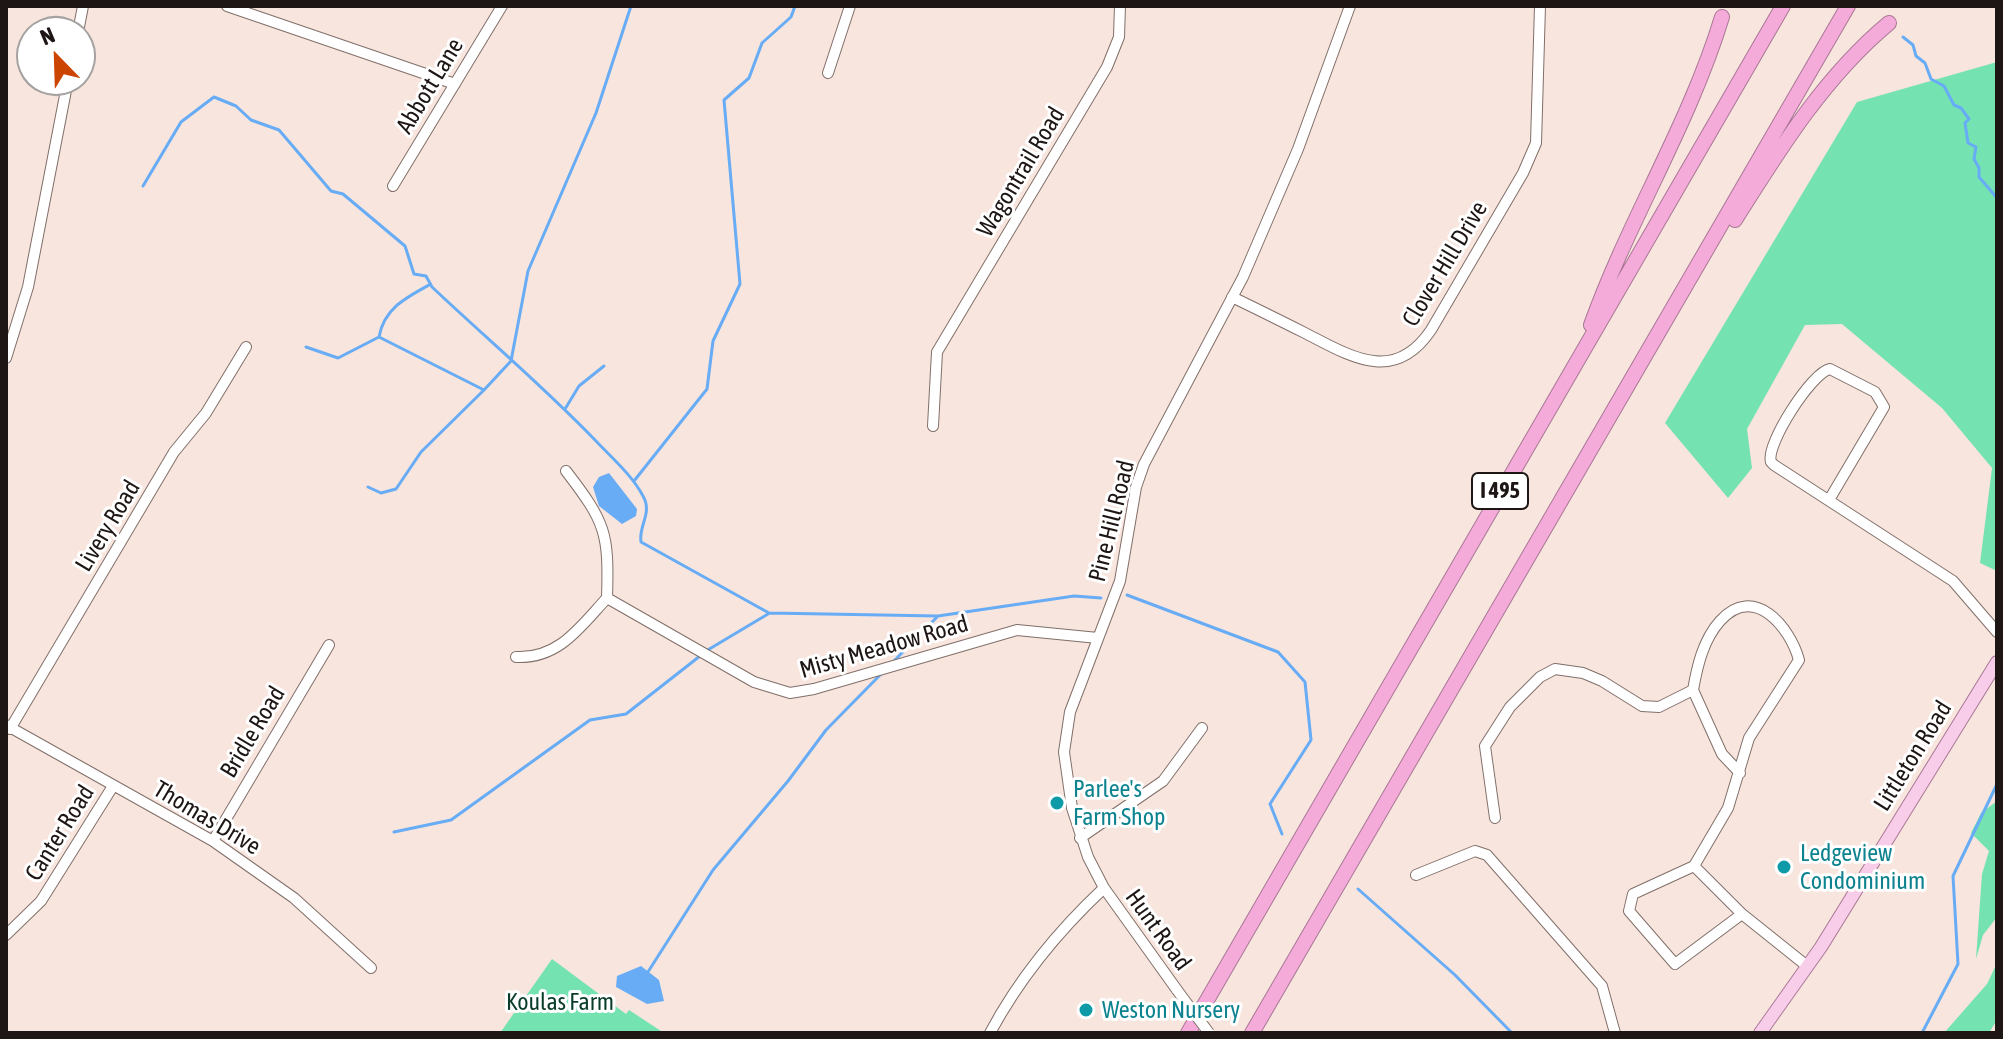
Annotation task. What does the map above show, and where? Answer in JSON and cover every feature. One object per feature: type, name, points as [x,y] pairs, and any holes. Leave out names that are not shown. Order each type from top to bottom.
[{"type":"highway","name":"I 495","points":[[1188,1033],[1783,6]]},
{"type":"highway","name":"I 495","points":[[1252,1033],[1848,6]]},
{"type":"highway","points":[[1578,360],[1614,267],[1702,81],[1722,17]]},
{"type":"highway","points":[[1652,343],[1812,102],[1889,23]]},
{"type":"main road","name":"Littleton Road","points":[[1760,1033],[1807,966],[1997,662]]},
{"type":"street","points":[[227,6],[455,84]]},
{"type":"street","name":"Abbott Lane","points":[[393,186],[502,6]]},
{"type":"street","points":[[828,73],[850,6]]},
{"type":"street","name":"Wagontrail Road","points":[[933,426],[937,352],[1107,67],[1119,37],[1120,6]]},
{"type":"street","name":"Pine Hill Road","points":[[1104,888],[1080,838],[1068,789],[1065,732],[1123,569],[1134,499],[1144,464],[1232,297],[1298,149],[1350,6]]},
{"type":"street","name":"Clover Hill Drive","points":[[1232,297],[1361,360],[1386,361],[1418,347],[1431,330],[1533,150],[1539,116],[1540,6]]},
{"type":"street","points":[[6,358],[28,287],[65,96]]},
{"type":"street","name":"Livery Road","points":[[8,727],[174,452],[206,413],[246,347]]},
{"type":"street","points":[[1829,500],[1884,407],[1875,392],[1830,369],[1814,378],[1768,454],[1774,465],[1953,581],[1997,632]]},
{"type":"street","points":[[516,657],[535,658],[562,646],[607,598],[610,551],[606,534],[566,471]]},
{"type":"street","name":"Misty Meadow Road","points":[[607,598],[754,682],[790,693],[814,689],[1017,630],[1098,638]]},
{"type":"street","points":[[1740,773],[1722,754],[1693,690],[1698,664],[1721,619],[1747,607],[1775,617],[1793,639],[1799,660],[1749,738],[1740,773],[1728,808],[1694,866],[1633,894],[1629,911],[1675,964],[1742,914]]},
{"type":"street","name":"Bridle Road","points":[[213,841],[329,645]]},
{"type":"street","points":[[1495,818],[1485,746],[1510,707],[1540,677],[1555,669],[1583,673],[1642,706],[1659,707],[1693,690]]},
{"type":"street","name":"Thomas Drive","points":[[8,727],[213,841],[294,898],[371,968]]},
{"type":"street","points":[[1080,838],[1163,781],[1202,728]]},
{"type":"street","name":"Canter Road","points":[[6,935],[41,901],[113,786]]},
{"type":"street","points":[[1416,875],[1475,851],[1487,855],[1602,986],[1615,1033]]},
{"type":"street","points":[[1694,866],[1742,914],[1807,966]]},
{"type":"street","points":[[990,1033],[1010,995],[1044,949],[1104,888]]},
{"type":"street","name":"Hunt Road","points":[[1104,888],[1209,1033]]},
{"type":"green space","points":[[1997,62],[1997,571],[1980,563],[1992,468],[1942,408],[1842,324],[1805,325],[1747,429],[1752,468],[1728,498],[1665,423],[1857,102]]},
{"type":"green space","points":[[1997,801],[1997,917],[1983,935],[1976,959],[1982,874],[1989,851],[1971,833],[1981,813]]},
{"type":"green space","name":"Koulas Farm","points":[[552,959],[626,1014],[629,1010],[664,1033],[500,1033]]},
{"type":"green space","points":[[1997,963],[1997,1020],[1989,1033],[1944,1033],[1987,984]]},
{"type":"water","points":[[609,473],[637,509],[636,516],[622,524],[599,506],[593,487],[599,477]]},
{"type":"water","points":[[641,966],[659,980],[664,1001],[647,1004],[616,987],[617,976]]},
{"type":"waterway","points":[[306,347],[338,358],[379,337],[484,390],[511,361],[528,271],[596,113],[631,6]]},
{"type":"waterway","points":[[634,481],[707,389],[713,341],[740,284],[724,100],[749,78],[762,43],[791,17],[795,6]]},
{"type":"waterway","points":[[1903,37],[1913,45],[1916,56],[1925,63],[1931,79],[1944,86],[1954,105],[1961,108],[1969,119],[1965,123],[1968,143],[1976,147],[1974,159],[1979,168],[1979,177],[1997,198]]},
{"type":"waterway","points":[[143,186],[181,122],[214,97],[236,106],[251,120],[279,130],[331,191],[343,194],[405,246],[414,274],[426,276],[432,287],[555,400],[627,474],[646,502],[641,542],[769,613],[938,616],[1074,596],[1101,598]]},
{"type":"waterway","points":[[379,337],[391,312],[429,285]]},
{"type":"waterway","points":[[565,409],[579,386],[604,366]]},
{"type":"waterway","points":[[368,487],[381,493],[396,489],[421,452],[484,390]]},
{"type":"waterway","points":[[1127,595],[1278,652],[1305,682],[1311,740],[1270,804],[1282,834]]},
{"type":"waterway","points":[[706,651],[768,614]]},
{"type":"waterway","points":[[893,662],[938,616]]},
{"type":"waterway","points":[[394,832],[451,820],[590,720],[626,714],[700,656]]},
{"type":"waterway","points":[[646,975],[713,870],[788,781],[826,730],[882,673]]},
{"type":"waterway","points":[[1922,1033],[1958,964],[1953,876],[1997,784]]},
{"type":"waterway","points":[[1358,889],[1455,975],[1512,1033]]},
{"type":"place","name":"Parlee's Farm Shop","points":[[1057,803]]},
{"type":"place","name":"Ledgeview Condominium","points":[[1784,867]]},
{"type":"place","name":"Weston Nursery","points":[[1086,1010]]}]
